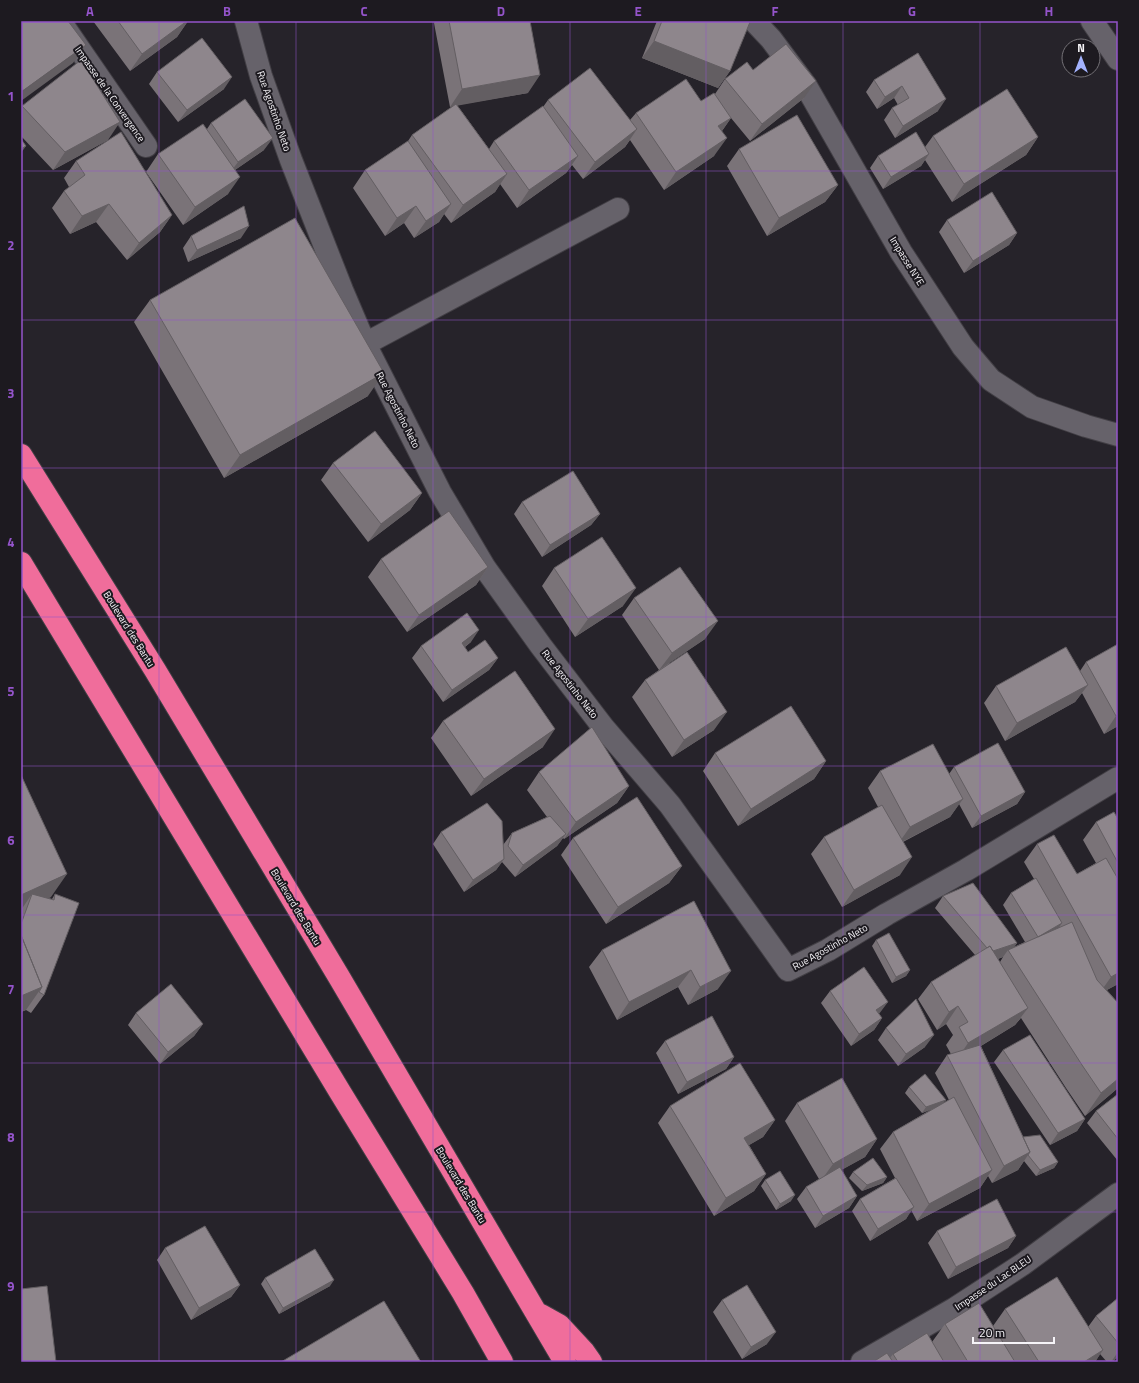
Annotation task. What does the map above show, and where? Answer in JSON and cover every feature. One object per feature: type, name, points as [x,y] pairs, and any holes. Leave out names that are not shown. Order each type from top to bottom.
[{"type":"highway","name":"Boulevard des Bantu","points":[[21,455],[155,670],[343,984],[565,1362]]},
{"type":"highway","points":[[21,563],[463,1294],[502,1362]]},
{"type":"highway","points":[[536,1312],[559,1325],[584,1352],[591,1362]]},
{"type":"street","name":"Impasse de la Convergence","points":[[60,21],[146,146]]},
{"type":"street","name":"Rue Agostinho Neto","points":[[246,21],[261,76],[289,153],[365,344],[440,492],[485,568],[541,646],[603,727],[670,805],[788,970],[828,950],[887,914],[966,870],[1118,778]]},
{"type":"street","name":"Impasse NYE","points":[[754,21],[771,39],[806,86],[901,252],[963,347],[991,380],[1032,407],[1086,426],[1118,435]]},
{"type":"street","points":[[1092,21],[1118,59]]},
{"type":"street","points":[[365,344],[618,209]]},
{"type":"street","name":"Impasse du Lac BLEU","points":[[862,1362],[954,1309],[985,1289],[1023,1264],[1118,1194]]},
{"type":"building","points":[[21,21],[68,21],[86,45],[21,92]]},
{"type":"building","points":[[118,21],[187,21],[142,54]]},
{"type":"building","points":[[449,21],[530,21],[540,75],[462,89]]},
{"type":"building","points":[[662,21],[750,22],[730,71],[654,41]]},
{"type":"building","points":[[202,38],[232,77],[187,110],[157,72]]},
{"type":"building","points":[[786,44],[816,81],[762,124],[725,79],[747,62],[753,70]]},
{"type":"building","points":[[918,53],[946,99],[903,126],[892,108],[909,98],[902,86],[885,97],[874,80]]},
{"type":"building","points":[[81,60],[120,122],[65,152],[22,106]]},
{"type":"building","points":[[590,68],[637,129],[595,162],[548,100]]},
{"type":"building","points":[[686,79],[701,101],[714,93],[731,118],[718,126],[727,138],[676,172],[636,113]]},
{"type":"building","points":[[1007,89],[1038,137],[964,184],[933,136]]},
{"type":"building","points":[[245,99],[273,138],[238,162],[211,123]]},
{"type":"building","points":[[456,104],[507,174],[463,205],[412,135]]},
{"type":"building","points":[[543,106],[578,156],[529,190],[494,141]]},
{"type":"building","points":[[797,115],[838,185],[779,218],[739,149]]},
{"type":"building","points":[[203,124],[240,177],[195,207],[158,154]]},
{"type":"building","points":[[121,132],[172,215],[139,243],[109,204],[82,216],[64,191],[85,175],[76,161]]},
{"type":"building","points":[[916,132],[929,154],[891,177],[878,156]]},
{"type":"building","points":[[21,139],[26,146],[21,149]]},
{"type":"building","points":[[408,141],[451,204],[426,221],[416,206],[397,218],[365,170]]},
{"type":"building","points":[[992,192],[1017,233],[973,261],[947,220]]},
{"type":"building","points":[[244,206],[249,226],[197,250],[191,236]]},
{"type":"building","points":[[295,218],[384,373],[240,455],[150,300]]},
{"type":"building","points":[[375,431],[422,493],[381,524],[333,463]]},
{"type":"building","points":[[573,471],[600,514],[550,545],[522,502]]},
{"type":"building","points":[[449,511],[488,567],[419,615],[381,559]]},
{"type":"building","points":[[602,537],[636,588],[588,619],[554,568]]},
{"type":"building","points":[[680,567],[718,621],[672,653],[634,598]]},
{"type":"building","points":[[467,613],[479,630],[462,643],[468,652],[485,640],[498,658],[452,690],[421,646]]},
{"type":"building","points":[[1118,644],[1118,715],[1116,716],[1086,662]]},
{"type":"building","points":[[1066,647],[1088,685],[1017,723],[996,686]]},
{"type":"building","points":[[687,652],[727,712],[684,740],[645,680]]},
{"type":"building","points":[[515,671],[555,729],[484,779],[443,721]]},
{"type":"building","points":[[791,706],[826,761],[751,809],[715,753]]},
{"type":"building","points":[[592,727],[629,786],[576,822],[539,772]]},
{"type":"building","points":[[998,743],[1025,792],[981,816],[954,767]]},
{"type":"building","points":[[933,744],[963,799],[910,827],[880,771]]},
{"type":"building","points":[[21,775],[67,874],[21,895]]},
{"type":"building","points":[[637,797],[682,866],[618,907],[573,838]]},
{"type":"building","points":[[487,803],[502,821],[504,859],[473,880],[441,832]]},
{"type":"building","points":[[882,805],[912,857],[854,890],[824,837]]},
{"type":"building","points":[[1114,812],[1118,819],[1118,863],[1096,822]]},
{"type":"building","points":[[550,816],[566,834],[523,865],[508,846],[512,833]]},
{"type":"building","points":[[1054,835],[1077,874],[1106,858],[1118,879],[1118,973],[1111,977],[1037,844]]},
{"type":"building","points":[[1036,878],[1062,923],[1038,937],[1011,893]]},
{"type":"building","points":[[973,883],[1017,943],[993,951],[990,946],[987,948],[943,896]]},
{"type":"building","points":[[32,894],[54,900],[55,894],[79,903],[44,995],[39,992],[42,987],[21,935],[21,924]]},
{"type":"building","points":[[694,901],[731,971],[700,987],[691,970],[629,1002],[602,950]]},
{"type":"building","points":[[1072,922],[1097,980],[1118,1003],[1118,1079],[1101,1093],[1008,950]]},
{"type":"building","points":[[889,933],[910,970],[896,977],[876,940]]},
{"type":"building","points":[[21,935],[42,987],[21,996]]},
{"type":"building","points":[[990,946],[1028,1008],[968,1043],[959,1027],[968,1022],[958,1006],[949,1012],[931,982]]},
{"type":"building","points":[[864,967],[888,1002],[876,1010],[882,1018],[859,1034],[830,991]]},
{"type":"building","points":[[171,984],[203,1024],[168,1052],[136,1013]]},
{"type":"building","points":[[916,999],[934,1035],[906,1054],[886,1028]]},
{"type":"building","points":[[712,1016],[734,1057],[687,1082],[665,1041]]},
{"type":"building","points":[[1030,1035],[1085,1119],[1058,1133],[1003,1050]]},
{"type":"building","points":[[980,1045],[1030,1152],[1004,1166],[947,1055]]},
{"type":"building","points":[[740,1063],[775,1120],[744,1138],[766,1174],[726,1198],[670,1106]]},
{"type":"building","points":[[925,1074],[946,1100],[926,1107],[909,1087]]},
{"type":"building","points":[[842,1078],[877,1139],[833,1164],[797,1103]]},
{"type":"building","points":[[1118,1094],[1118,1139],[1096,1111]]},
{"type":"building","points":[[954,1097],[992,1170],[929,1204],[893,1132]]},
{"type":"building","points":[[1040,1135],[1058,1162],[1040,1170],[1028,1155],[1030,1152],[1023,1137]]},
{"type":"building","points":[[873,1158],[887,1177],[867,1185],[853,1172]]},
{"type":"building","points":[[840,1167],[857,1196],[823,1216],[806,1187]]},
{"type":"building","points":[[780,1171],[795,1195],[780,1204],[765,1180]]},
{"type":"building","points":[[896,1178],[914,1207],[878,1229],[860,1199]]},
{"type":"building","points":[[997,1199],[1016,1236],[956,1267],[937,1231]]},
{"type":"building","points":[[205,1226],[240,1285],[199,1308],[165,1248]]},
{"type":"building","points":[[315,1249],[334,1280],[283,1308],[265,1278]]},
{"type":"building","points":[[1057,1277],[1103,1350],[1084,1362],[1039,1362],[1005,1309]]},
{"type":"building","points":[[747,1285],[776,1332],[751,1347],[722,1300]]},
{"type":"building","points":[[47,1286],[56,1362],[21,1362],[21,1289]]},
{"type":"building","points":[[1118,1298],[1118,1343],[1096,1316]]},
{"type":"building","points":[[384,1301],[421,1362],[281,1362]]},
{"type":"building","points":[[979,1303],[1015,1362],[968,1362],[945,1324]]},
{"type":"building","points":[[927,1333],[944,1362],[898,1362],[893,1354]]},
{"type":"building","points":[[887,1353],[893,1362],[873,1362]]}]
